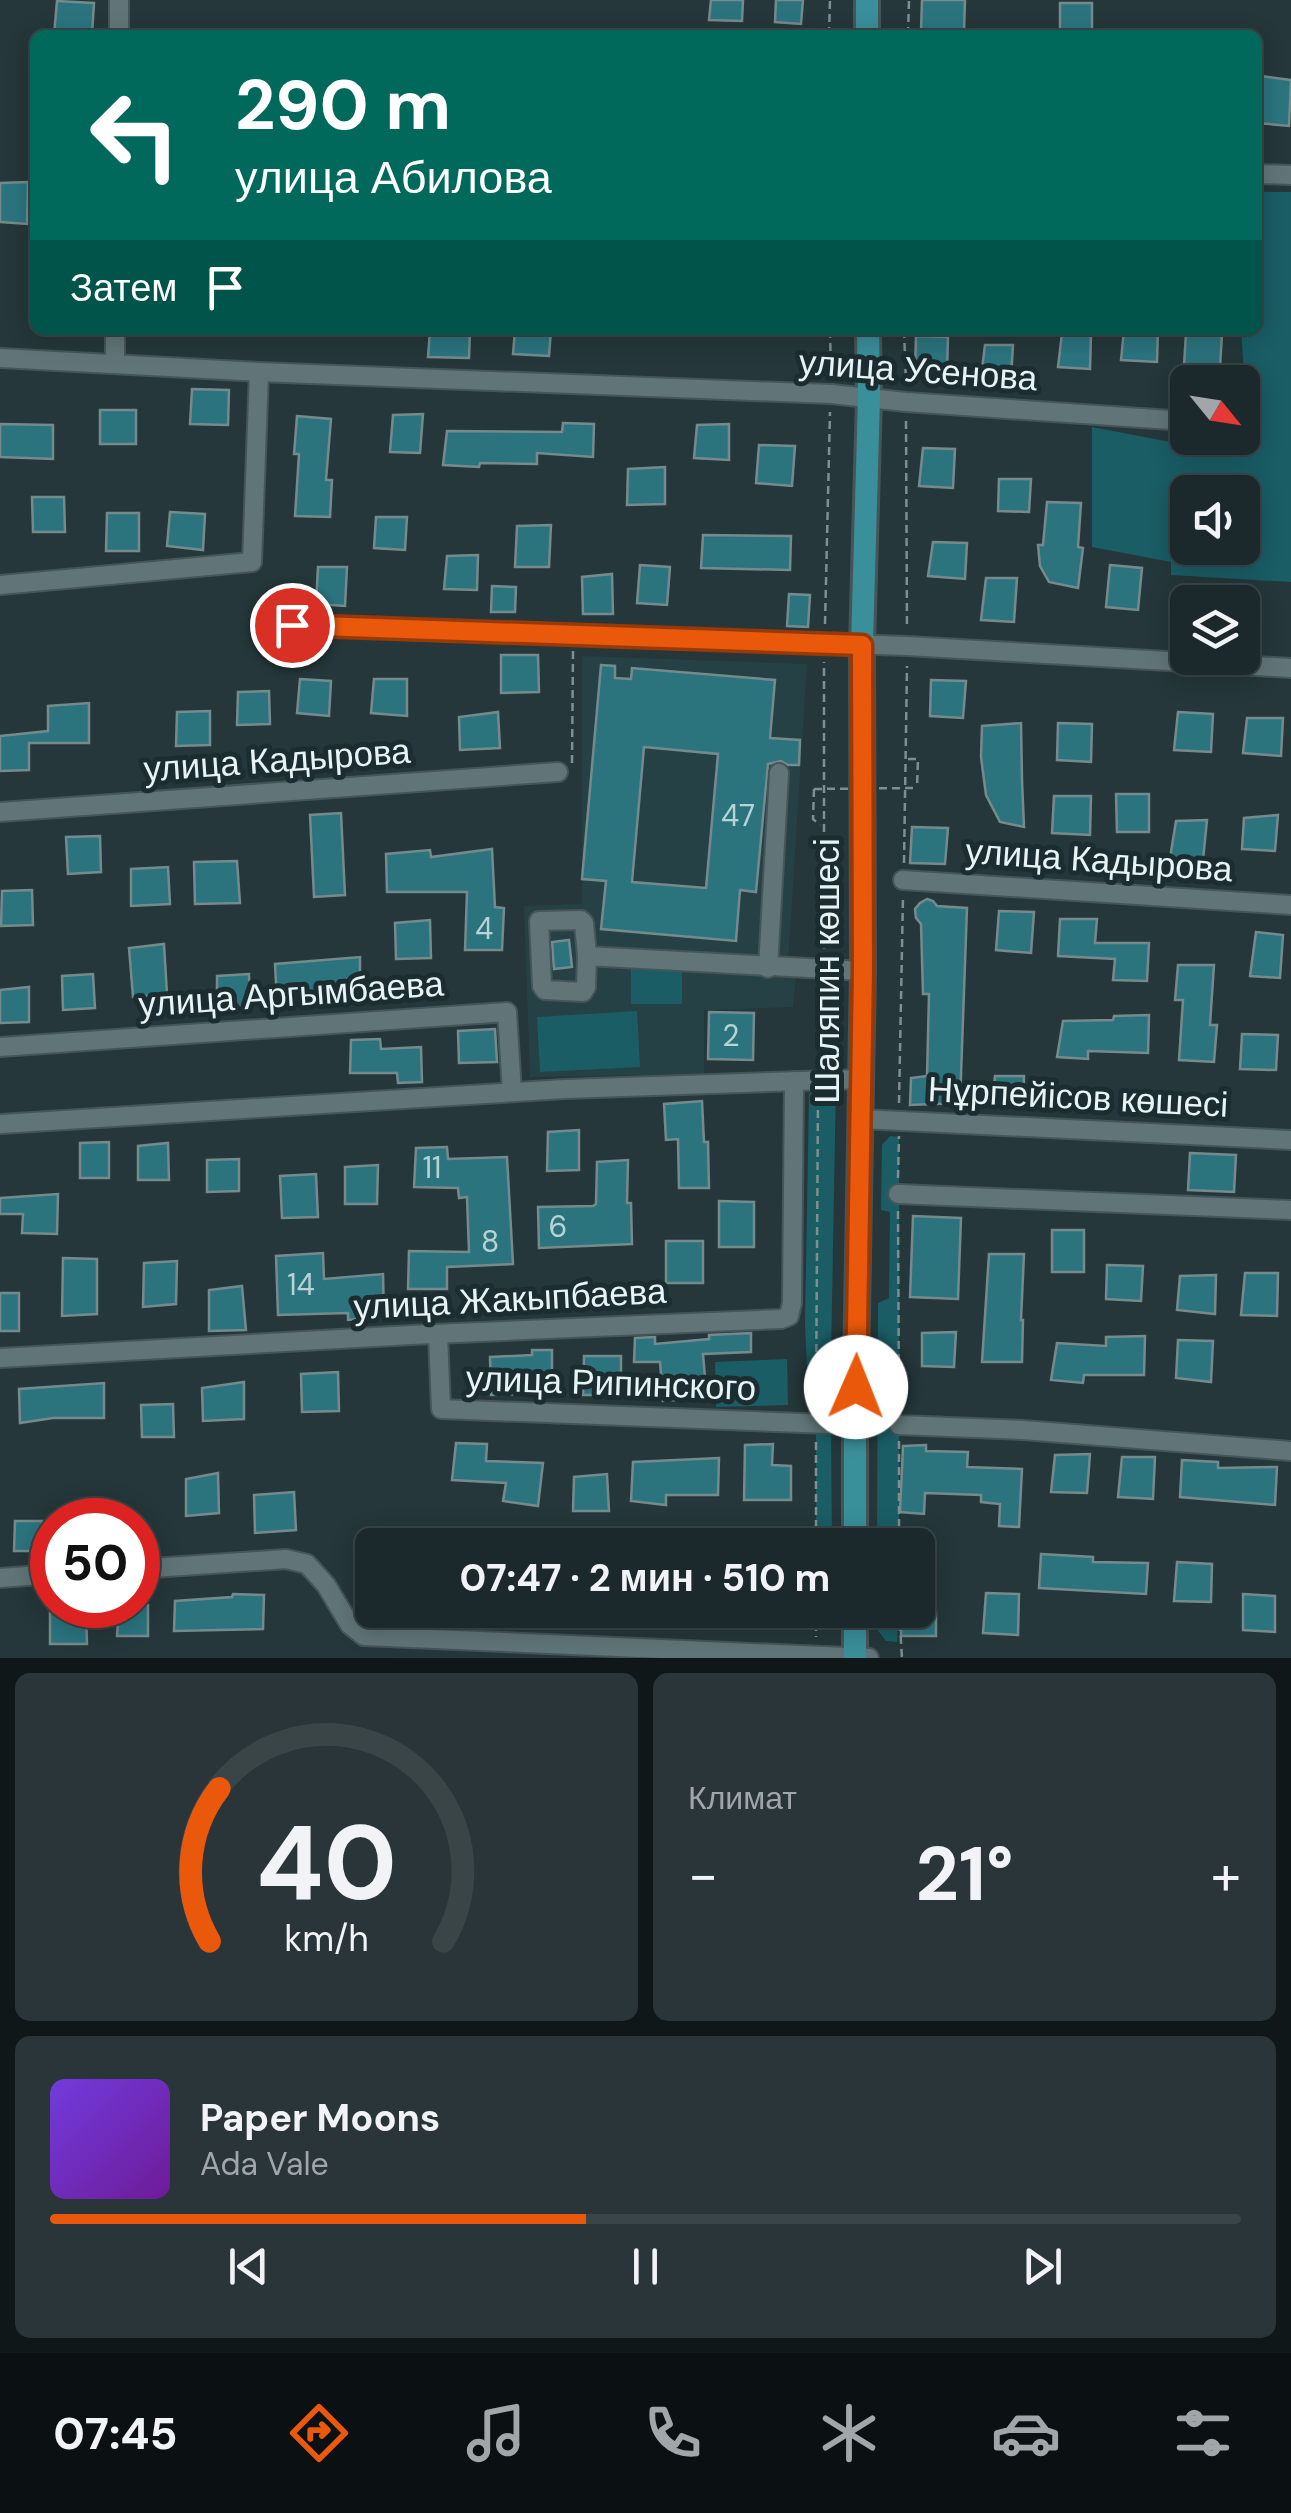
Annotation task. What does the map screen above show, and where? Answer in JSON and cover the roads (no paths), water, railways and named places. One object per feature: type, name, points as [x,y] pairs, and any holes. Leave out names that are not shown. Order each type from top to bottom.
[{"type":"main road","points":[[867,0],[867,30]]},
{"type":"main road","name":"Шаляпин көшесі","points":[[855,1528],[868,335]]},
{"type":"main road","points":[[855,1628],[855,1658]]},
{"type":"street","points":[[118,30],[119,0]]},
{"type":"street","points":[[1262,174],[1291,175]]},
{"type":"street","points":[[114,364],[115,335]]},
{"type":"street","name":"улица Усенова","points":[[0,358],[831,394],[1170,420]]},
{"type":"street","points":[[0,585],[252,562],[259,372]]},
{"type":"street","points":[[292,625],[907,646],[1291,668]]},
{"type":"street","name":"улица Кадырова","points":[[0,812],[558,772]]},
{"type":"street","points":[[768,968],[779,773]]},
{"type":"street","name":"улица Кадырова","points":[[903,880],[1291,905]]},
{"type":"street","points":[[539,920],[581,920],[587,956],[583,992],[544,990],[539,920]]},
{"type":"street","points":[[587,956],[863,971]]},
{"type":"street","name":"улица Аргымбаева","points":[[0,1047],[507,1012],[512,1092]]},
{"type":"street","points":[[0,1124],[512,1092],[862,1079]]},
{"type":"street","name":"улица Жакыпбаева","points":[[0,1358],[788,1316],[792,1303],[794,1081]]},
{"type":"street","name":"Нұрпейісов көшесі","points":[[861,1119],[1291,1140]]},
{"type":"street","points":[[898,1194],[1291,1210]]},
{"type":"street","name":"улица Рипинского","points":[[438,1334],[441,1409],[855,1426]]},
{"type":"street","points":[[899,1425],[1023,1430],[1291,1451]]},
{"type":"street","points":[[160,1568],[286,1559],[307,1564],[326,1585],[350,1625],[364,1636],[869,1658]]},
{"type":"street","points":[[0,1578],[30,1576]]}]
